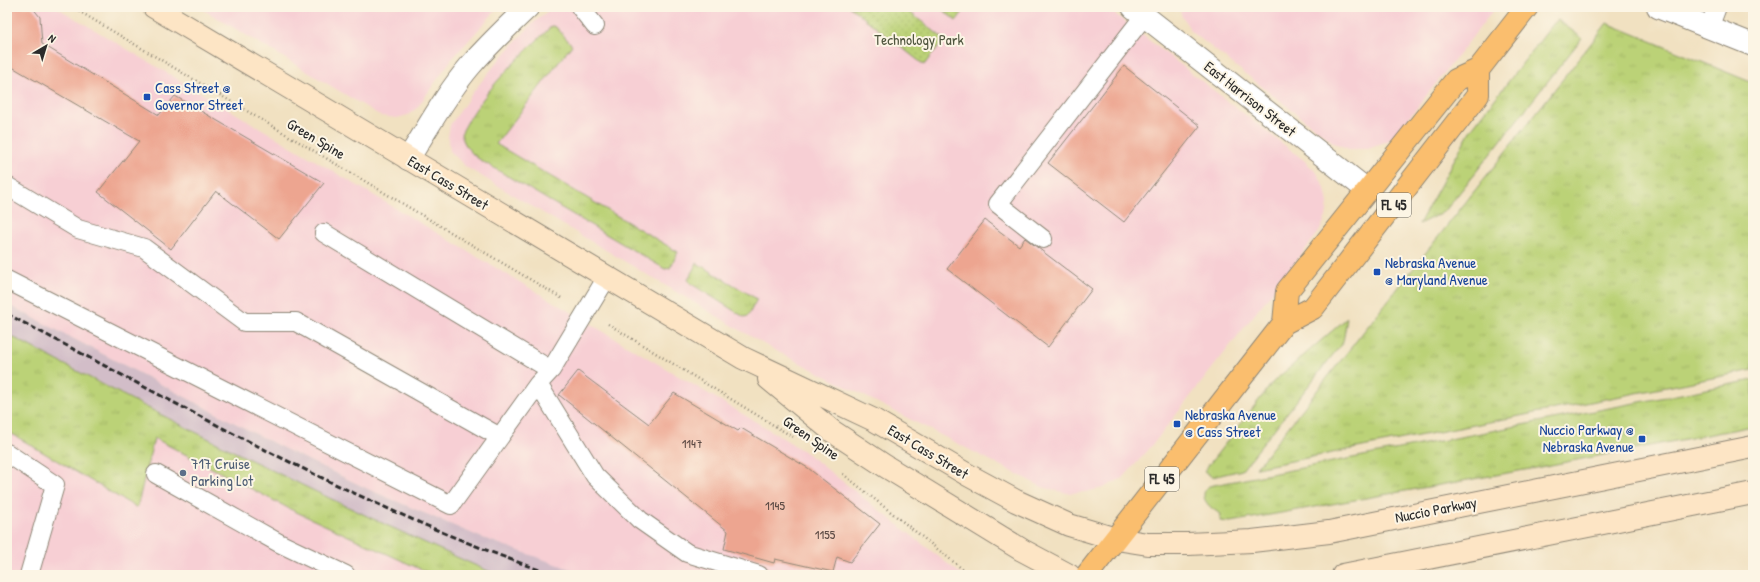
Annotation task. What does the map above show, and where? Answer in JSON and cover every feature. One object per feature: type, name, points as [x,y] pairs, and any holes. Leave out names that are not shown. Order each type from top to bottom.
[{"type":"main road","name":"East Cass Street","points":[[154,7],[743,358],[874,420],[1016,501],[1069,525],[1116,539]]},
{"type":"main road","name":"FL 45","points":[[1284,323],[1287,291],[1456,80],[1478,70],[1527,7]]},
{"type":"main road","name":"FL 45","points":[[1087,575],[1284,323],[1313,308],[1444,139],[1478,95],[1478,70]]},
{"type":"main road","name":"East Cass Street","points":[[743,358],[832,431],[885,466],[1022,550],[1069,575]]},
{"type":"main road","name":"Nuccio Parkway","points":[[1116,539],[1148,544],[1188,544],[1252,541],[1329,532],[1753,447]]},
{"type":"main road","points":[[1343,575],[1753,493]]},
{"type":"street","points":[[408,159],[446,98],[470,66],[528,7]]},
{"type":"street","points":[[1658,7],[1753,45]]},
{"type":"street","name":"East Harrison Street","points":[[1137,10],[1367,190]]},
{"type":"lane","points":[[580,7],[595,26]]},
{"type":"lane","points":[[1709,28],[1717,7]]},
{"type":"lane","points":[[1043,239],[998,204],[1137,10]]},
{"type":"lane","points":[[7,186],[78,229],[144,248],[244,322],[296,322],[500,437]]},
{"type":"lane","points":[[324,233],[551,370]]},
{"type":"lane","points":[[7,280],[451,505],[538,384],[551,370],[606,277]]},
{"type":"lane","points":[[538,384],[595,476],[640,520],[687,553],[759,575]]},
{"type":"lane","points":[[7,453],[55,485],[29,575]]},
{"type":"lane","points":[[156,474],[279,543],[346,575]]},
{"type":"path","name":"Green Spine","points":[[72,7],[549,290]]},
{"type":"path","name":"Green Spine","points":[[628,336],[798,441]]},
{"type":"path","name":"Green Spine","points":[[842,473],[970,575]]},
{"type":"shaded area","points":[[7,7],[56,7],[778,435],[805,452],[962,575],[587,575],[480,537],[370,490],[283,448],[7,304]]},
{"type":"shaded area","points":[[199,7],[499,7],[451,60],[417,108],[408,115],[397,118],[381,116]]},
{"type":"shaded area","points":[[553,7],[1106,7],[1305,161],[1317,173],[1325,188],[1328,203],[1326,217],[1319,232],[1150,448],[1123,478],[1103,488],[1085,492],[1067,493],[1042,487],[767,346],[466,167],[450,151],[448,137],[450,125],[473,92],[498,61],[532,24]]},
{"type":"shaded area","points":[[1179,7],[1496,7],[1397,133],[1388,141],[1365,149],[1349,149],[1334,143],[1192,32],[1182,17]]},
{"type":"shaded area","points":[[7,304],[283,448],[370,490],[480,537],[587,575],[497,575],[411,537],[274,473],[7,334]]},
{"type":"shaded area","points":[[7,334],[274,473],[411,537],[497,575],[7,575]]},
{"type":"green space","name":"Technology Park","points":[[850,7],[903,7],[944,39],[924,65]]},
{"type":"green space","name":"Technology Park","points":[[939,7],[967,7],[956,21]]},
{"type":"green space","points":[[1558,20],[1582,38],[1445,211],[1419,224],[1470,131],[1553,24]]},
{"type":"green space","points":[[1607,23],[1753,83],[1753,370],[1256,468]]},
{"type":"green space","points":[[552,26],[556,27],[572,45],[496,144],[678,252],[670,268],[665,269],[482,161],[472,153],[464,143],[461,134],[479,104],[526,50]]},
{"type":"green space","points":[[697,263],[757,299],[748,316],[744,317],[690,283],[688,279]]},
{"type":"green space","points":[[1347,318],[1343,342],[1242,470],[1212,477],[1204,471],[1273,382]]},
{"type":"green space","points":[[7,334],[128,398],[250,459],[373,519],[497,575],[433,575],[290,509],[154,438],[137,508],[7,431]]},
{"type":"green space","points":[[1753,380],[1753,426],[1530,469],[1230,522],[1220,521],[1221,514],[1209,506],[1204,498],[1205,490],[1209,486]]},
{"type":"building","points":[[7,7],[32,7],[40,17],[42,44],[159,115],[175,96],[324,183],[279,239],[216,191],[171,249],[98,192],[139,141],[7,64]]},
{"type":"building","points":[[1124,66],[1200,126],[1124,222],[1048,163]]},
{"type":"building","points":[[985,220],[1019,246],[1025,238],[1092,289],[1048,347],[947,269]]},
{"type":"building","points":[[578,371],[649,424],[674,393],[738,431],[741,428],[808,468],[880,524],[850,562],[837,557],[833,572],[775,559],[774,563],[724,549],[728,531],[559,395]]},
{"type":"railway","points":[[7,314],[208,420],[344,488],[413,520],[483,549],[554,575]]},
{"type":"place","name":"Cass Street @ Governor Street","points":[[147,97]]},
{"type":"place","name":"Nebraska Avenue @ Maryland Avenue","points":[[1377,272]]},
{"type":"place","name":"Nebraska Avenue @ Cass Street","points":[[1177,424]]},
{"type":"place","name":"Nuccio Parkway @ Nebraska Avenue","points":[[1642,439]]},
{"type":"place","name":"717 Cruise Parking Lot","points":[[183,473]]}]
